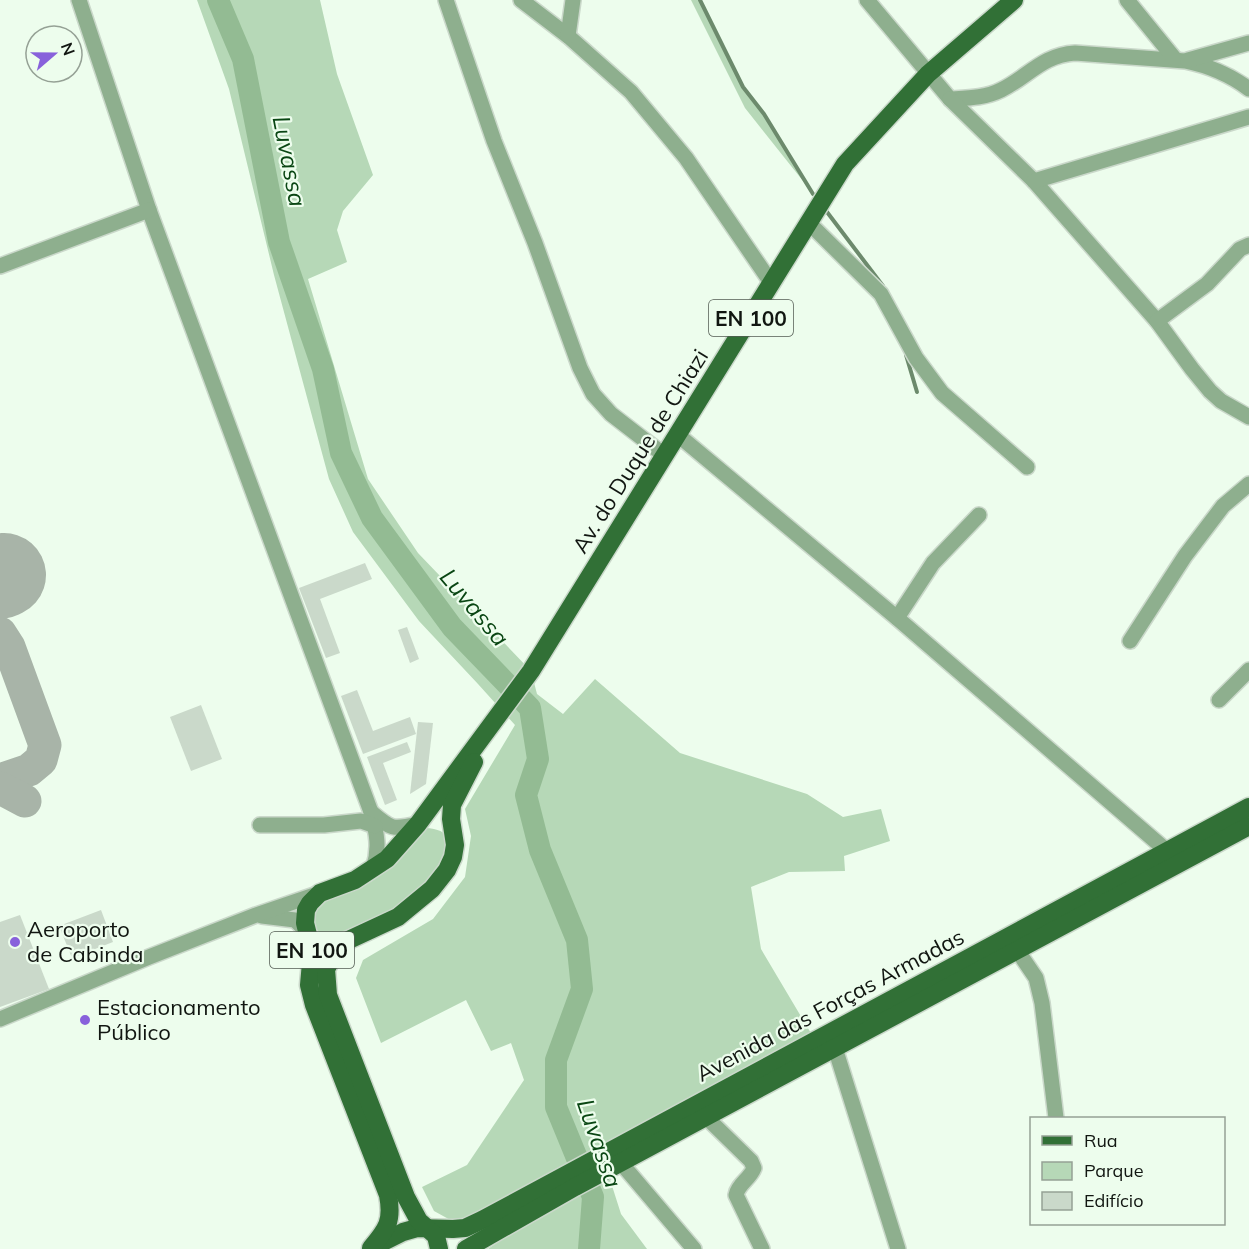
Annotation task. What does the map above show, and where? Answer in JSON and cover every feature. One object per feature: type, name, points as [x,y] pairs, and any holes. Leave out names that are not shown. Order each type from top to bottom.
[{"type":"main road","name":"Av. do Duque de Chiazi","points":[[320,893],[355,880],[387,860],[418,824],[531,671],[845,164],[928,74],[1014,0]]},
{"type":"main road","name":"Av. do Duque de Chiazi","points":[[340,944],[399,917],[432,889],[447,870],[453,857],[455,844],[450,819],[452,805],[500,716]]},
{"type":"main road","name":"Avenida das Forças Armadas","points":[[609,1163],[1249,807]]},
{"type":"main road","points":[[418,824],[430,822],[441,824],[450,832],[455,844]]},
{"type":"main road","name":"Avenida das Forças Armadas","points":[[370,1249],[402,1232],[417,1228],[447,1230],[465,1228],[706,1117],[1249,826]]},
{"type":"main road","name":"EN 100","points":[[320,893],[306,910],[305,922],[312,951],[309,986],[314,1005],[391,1207],[388,1225],[370,1249]]},
{"type":"main road","name":"EN 100","points":[[308,933],[318,942],[328,945],[340,944]]},
{"type":"main road","name":"EN 100","points":[[340,944],[326,969],[325,980],[328,995],[406,1197],[419,1221],[436,1236],[439,1249]]},
{"type":"main road","name":"Avenida das Forças Armadas","points":[[466,1249],[571,1180]]},
{"type":"street","points":[[79,0],[149,210],[373,819],[378,841],[377,857],[373,869]]},
{"type":"street","points":[[446,0],[494,141],[535,243],[580,368],[593,394],[611,414],[664,455]]},
{"type":"street","points":[[521,0],[568,36],[631,92],[686,158],[772,284]]},
{"type":"street","points":[[568,36],[573,0]]},
{"type":"street","points":[[867,0],[950,99],[1034,181],[1157,321],[1210,391],[1221,401],[1249,417]]},
{"type":"street","points":[[1127,0],[1180,60]]},
{"type":"street","points":[[1180,60],[1249,43]]},
{"type":"street","points":[[950,99],[990,95],[1003,89],[1046,60],[1060,54],[1180,60],[1202,64],[1232,76],[1249,89]]},
{"type":"street","points":[[1034,181],[1249,117]]},
{"type":"street","points":[[0,266],[149,210]]},
{"type":"street","points":[[808,222],[881,294],[916,358],[942,393],[1027,467]]},
{"type":"street","points":[[1157,321],[1208,284],[1240,249],[1249,245]]},
{"type":"street","points":[[678,435],[897,618],[1167,851]]},
{"type":"street","points":[[1130,641],[1185,556],[1223,506],[1249,484]]},
{"type":"street","points":[[897,618],[933,563],[979,515]]},
{"type":"street","points":[[1219,700],[1249,670]]},
{"type":"street","points":[[260,825],[324,825],[373,819],[388,827],[404,828],[418,824]]},
{"type":"street","points":[[0,1019],[149,957],[256,915],[320,893]]},
{"type":"street","points":[[256,915],[295,920],[308,933]]},
{"type":"street","points":[[1017,950],[1036,978],[1042,1003],[1056,1117]]},
{"type":"street","points":[[835,1048],[898,1249]]},
{"type":"street","points":[[706,1117],[751,1161],[754,1168],[752,1174],[737,1188],[736,1195],[762,1249]]},
{"type":"street","points":[[609,1163],[694,1249]]},
{"type":"green space","points":[[197,0],[320,0],[337,74],[373,175],[343,211],[337,230],[347,262],[308,279],[368,479],[418,553],[531,671],[537,694],[563,714],[595,679],[680,753],[807,794],[843,817],[881,809],[890,841],[844,856],[845,871],[789,872],[751,887],[761,949],[815,1040],[607,1170],[621,1214],[647,1249],[488,1249],[575,1187],[465,1228],[434,1211],[422,1187],[467,1165],[524,1080],[511,1043],[491,1051],[466,1000],[381,1043],[356,978],[363,960],[433,919],[465,877],[471,836],[465,809],[515,725],[419,621],[353,532],[329,479],[274,275],[229,89]]},
{"type":"green space","points":[[691,0],[700,0],[743,87],[764,114],[807,186],[745,108]]},
{"type":"green space","points":[[425,828],[440,831],[447,838],[448,848],[435,872],[416,893],[389,914],[368,925],[346,933],[323,936],[313,924],[312,916],[315,908],[324,900],[361,887],[379,876],[396,861]]},
{"type":"building","points":[[365,563],[372,579],[320,599],[340,653],[326,658],[299,588]]},
{"type":"building","points":[[407,627],[419,659],[410,663],[398,630]]},
{"type":"building","points":[[357,690],[373,731],[410,717],[416,734],[363,754],[341,696]]},
{"type":"building","points":[[201,705],[222,759],[191,771],[170,717]]},
{"type":"building","points":[[418,722],[433,723],[426,784],[410,794]]},
{"type":"building","points":[[407,742],[411,752],[383,763],[397,800],[385,805],[367,757]]},
{"type":"building","points":[[101,910],[113,942],[72,958],[59,926]]},
{"type":"building","name":"Aeroporto de Cabinda","points":[[20,915],[49,989],[0,1007],[0,922]]},
{"type":"waterway","name":"Luvassa","points":[[218,0],[243,59],[279,242],[323,369],[341,453],[372,518],[452,627],[530,708],[538,759],[526,795],[540,850],[577,940],[582,989],[556,1060],[556,1107],[593,1197],[589,1249]]},
{"type":"waterway","points":[[700,0],[743,87],[764,114],[813,194]]},
{"type":"waterway","points":[[827,212],[883,286]]},
{"type":"waterway","points":[[906,355],[917,392]]},
{"type":"taxiway","points":[[0,633],[9,647],[45,745],[41,760],[29,770],[0,780]]},
{"type":"taxiway","points":[[0,788],[25,801]]},
{"type":"runway","points":[[0,577],[4,575]]},
{"type":"place","name":"Aeroporto de Cabinda","points":[[15,942]]},
{"type":"place","name":"Estacionamento Público","points":[[85,1020]]}]
